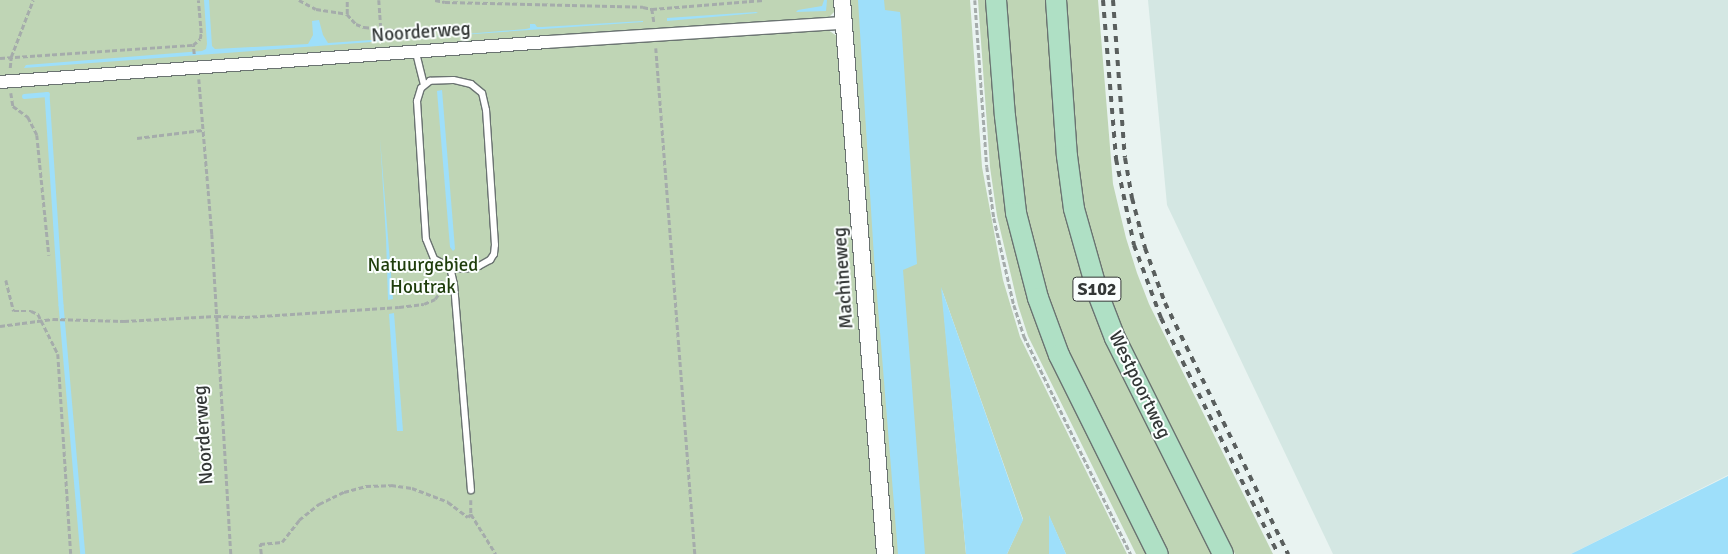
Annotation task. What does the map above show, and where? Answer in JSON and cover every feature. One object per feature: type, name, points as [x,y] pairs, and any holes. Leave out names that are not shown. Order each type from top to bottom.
[{"type":"main road","points":[[996,0],[1005,116],[1016,213],[1038,298],[1059,355],[1158,554]]},
{"type":"main road","name":"Westpoortweg","points":[[1056,0],[1067,156],[1074,209],[1098,294],[1114,338],[1223,554]]},
{"type":"street","name":"Machineweg","points":[[842,0],[885,554]]},
{"type":"street","name":"Noorderweg","points":[[5,82],[844,23]]},
{"type":"lane","points":[[416,52],[424,84],[417,101],[426,239],[434,259],[446,266],[464,269],[479,266],[490,260],[494,254],[495,245],[485,105],[482,94],[472,84],[453,80],[430,81],[424,84]]},
{"type":"lane","points":[[446,266],[455,293],[471,490]]},
{"type":"path","points":[[33,0],[10,57],[5,82],[13,106],[28,117],[37,135],[49,255]]},
{"type":"path","points":[[0,58],[193,45],[200,39],[198,0]]},
{"type":"path","points":[[299,0],[316,9],[347,14],[356,24],[404,33],[416,52]]},
{"type":"path","points":[[347,0],[347,14]]},
{"type":"path","points":[[379,0],[381,29]]},
{"type":"path","points":[[435,0],[445,2],[643,7],[652,9],[764,0]]},
{"type":"path","points":[[652,9],[695,554]]},
{"type":"path","points":[[193,45],[194,50]]},
{"type":"path","name":"Noorderweg","points":[[198,68],[231,554]]},
{"type":"path","points":[[137,138],[203,130]]},
{"type":"path","points":[[0,326],[57,319],[124,321],[216,315],[245,317],[424,304],[435,299],[440,292],[446,266]]},
{"type":"path","points":[[6,280],[14,311],[35,312],[58,354],[71,554]]},
{"type":"path","points":[[261,554],[260,544],[282,542],[299,520],[319,504],[344,492],[366,486],[391,485],[412,488],[448,502],[468,517],[471,514]]},
{"type":"path","points":[[471,490],[471,514],[496,554]]},
{"type":"shaded area","points":[[1148,0],[1728,0],[1728,475],[1571,554],[1333,554],[1167,205]]},
{"type":"green space","name":"Natuurgebied Houtrak","points":[[0,0],[836,0],[835,11],[828,18],[828,30],[837,36],[839,43],[877,554],[0,554]]},
{"type":"green space","points":[[847,0],[970,0],[982,167],[1003,280],[1020,337],[1127,554],[1066,554],[1049,516],[1049,554],[1007,554],[1023,519],[942,290],[966,554],[888,554]]},
{"type":"green space","points":[[978,0],[990,0],[1008,214],[1016,255],[1031,305],[1148,554],[1136,554],[1028,336],[1018,305],[997,216],[990,167]]},
{"type":"green space","points":[[1004,0],[1049,0],[1068,210],[1214,554],[1165,554],[1061,341],[1024,220]]},
{"type":"green space","points":[[1060,0],[1098,0],[1113,184],[1126,238],[1137,273],[1149,304],[1273,554],[1235,554],[1116,316],[1080,209]]},
{"type":"water","points":[[204,0],[209,0],[212,46],[215,49],[308,44],[313,35],[312,21],[319,20],[323,35],[328,43],[386,39],[385,41],[24,68],[26,65],[202,51],[206,49],[207,44]]},
{"type":"water","points":[[824,0],[827,0],[826,11],[796,12],[822,6]]},
{"type":"water","points":[[858,0],[884,0],[885,10],[900,12],[901,20],[917,264],[903,270],[925,554],[898,554],[874,258]]},
{"type":"water","points":[[758,13],[667,21],[667,18]]},
{"type":"water","points":[[643,21],[418,38],[526,29],[530,28],[530,24],[542,27]]},
{"type":"water","points":[[442,90],[455,249],[453,251],[450,247],[437,91]]},
{"type":"water","points":[[380,138],[393,299],[388,300],[386,238]]},
{"type":"water","points":[[941,287],[1023,520],[1007,554],[966,554]]},
{"type":"water","points":[[394,313],[403,431],[397,431],[389,314]]},
{"type":"water","points":[[1728,476],[1728,554],[1571,554]]},
{"type":"water","points":[[1049,515],[1066,554],[1049,554]]},
{"type":"waterway","points":[[24,96],[47,94],[61,305],[83,554]]},
{"type":"railway","points":[[1103,0],[1116,159],[1134,245],[1161,318],[1278,554]]},
{"type":"railway","points":[[1113,0],[1125,158],[1132,198],[1145,248],[1165,303],[1288,554]]}]
